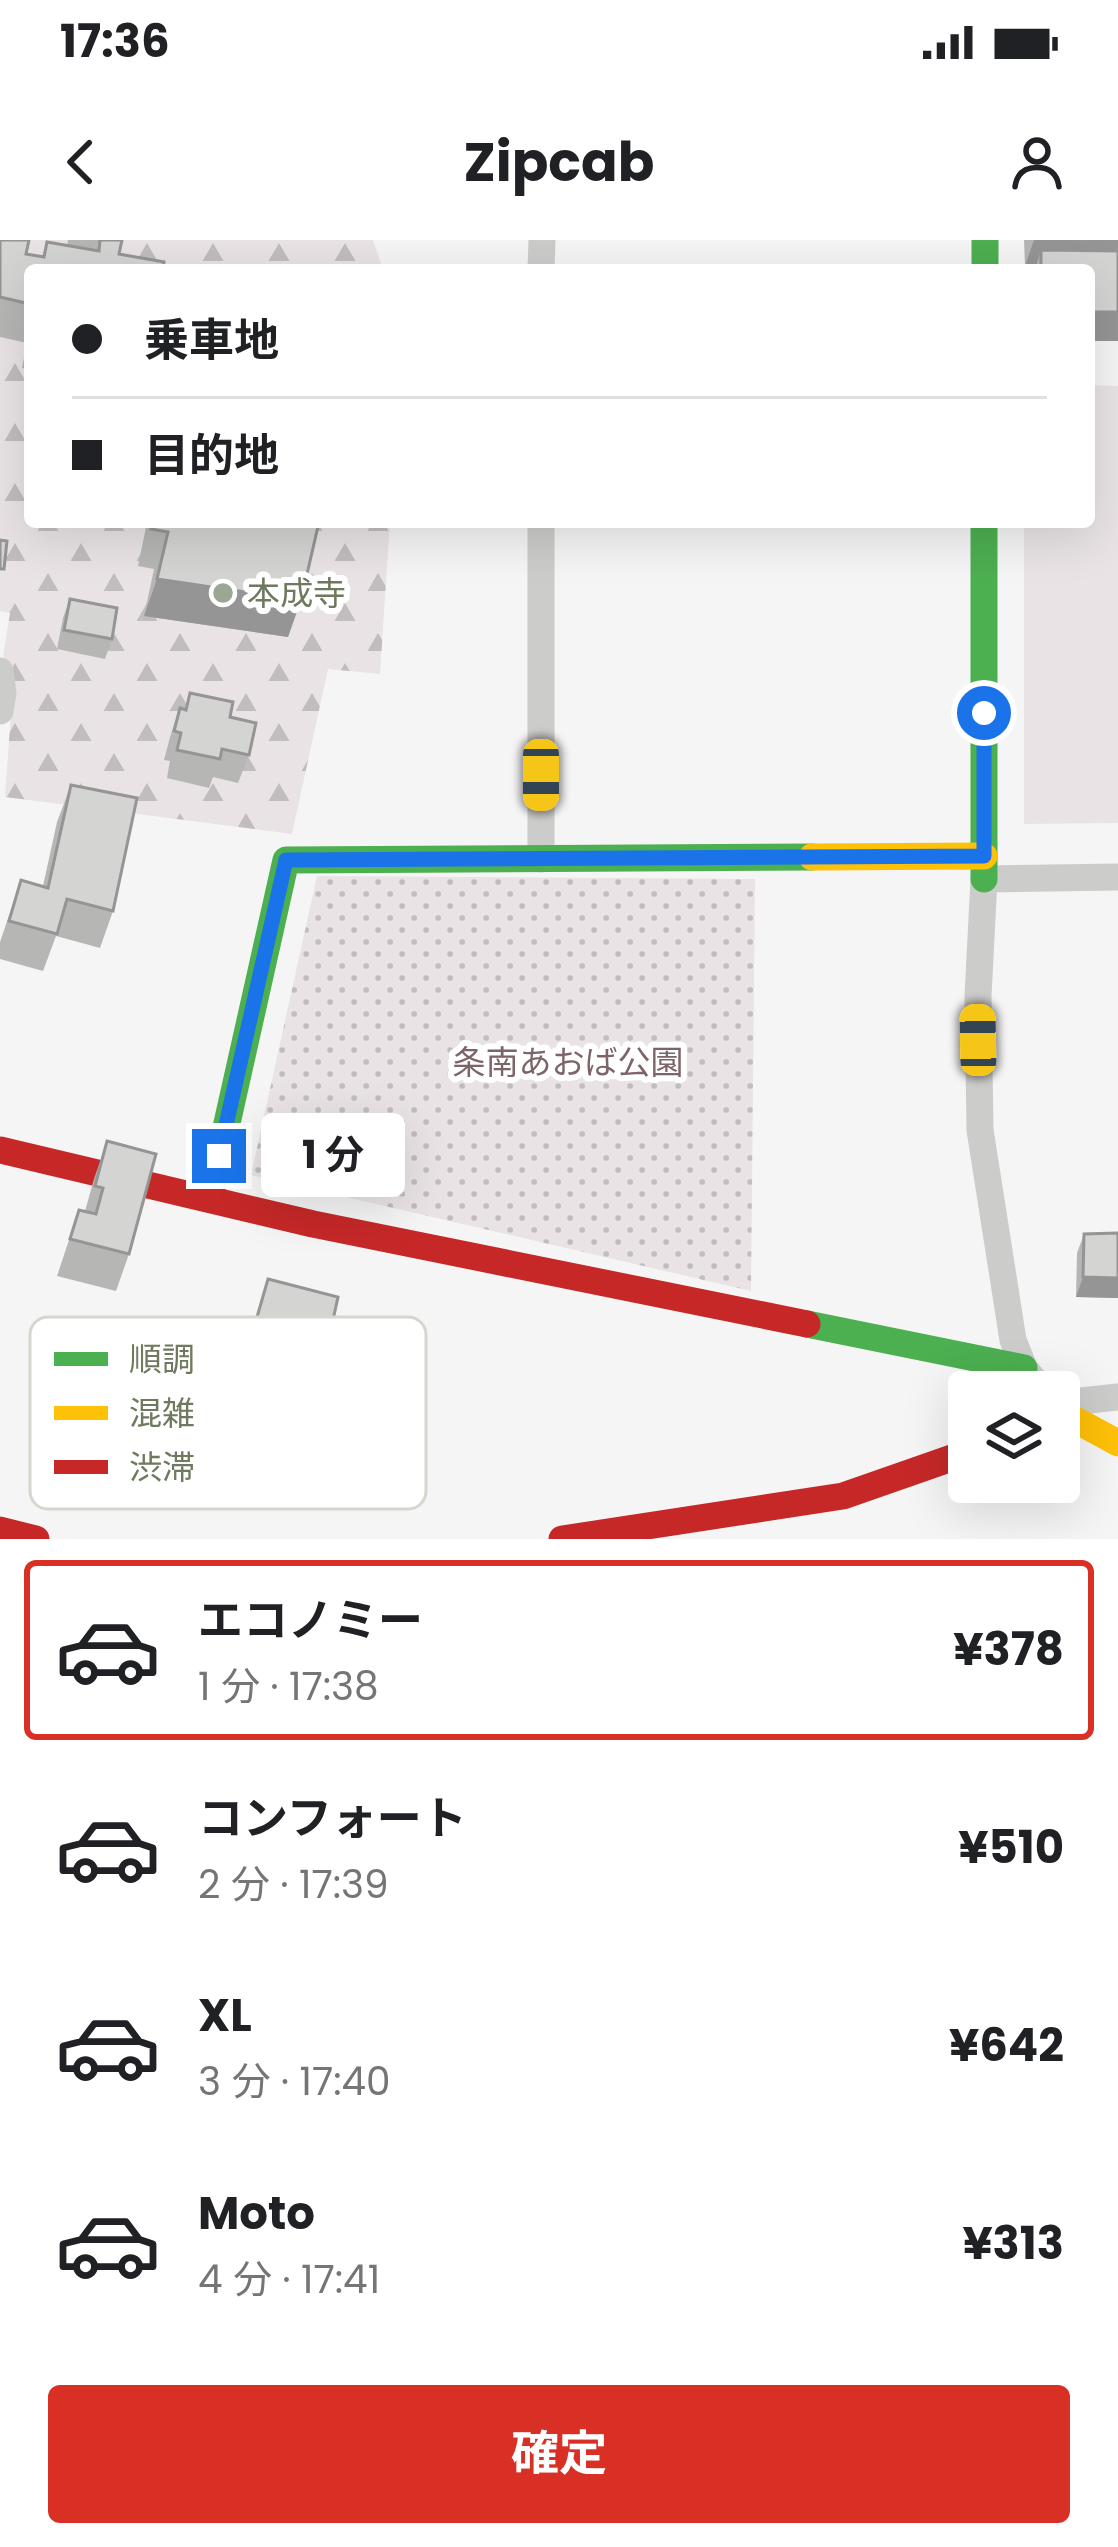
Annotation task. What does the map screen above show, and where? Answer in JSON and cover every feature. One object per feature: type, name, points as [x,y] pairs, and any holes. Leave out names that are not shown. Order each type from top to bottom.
[{"type":"street","points":[[541,528],[541,860]]},
{"type":"street","points":[[984,528],[984,867],[977,996],[980,1130],[1013,1340],[1026,1371]]},
{"type":"street","points":[[0,671],[0,711]]},
{"type":"street","points":[[210,1199],[286,860],[984,867],[1118,877]]},
{"type":"street","points":[[0,1150],[313,1224],[1024,1368]]},
{"type":"street","points":[[1080,1402],[1118,1396]]},
{"type":"street","points":[[1080,1422],[1118,1443]]},
{"type":"street","points":[[562,1539],[843,1496],[948,1459]]},
{"type":"street","points":[[0,1530],[37,1539]]},
{"type":"green space","points":[[0,240],[373,240],[381,264],[24,264],[24,528],[390,528],[380,674],[328,669],[292,834],[5,797],[11,713],[3,656],[10,613],[0,611]]},
{"type":"green space","points":[[1095,385],[1118,386],[1118,823],[1024,824],[1024,528],[1095,528]]},
{"type":"green space","name":"条南あおば公園","points":[[317,876],[755,879],[751,1291],[251,1175]]},
{"type":"building","points":[[0,240],[29,240],[26,254],[44,257],[47,242],[99,251],[100,240],[122,240],[119,254],[164,262],[24,264],[24,303],[0,297]]},
{"type":"building","points":[[1041,250],[1118,251],[1118,312],[1095,312],[1095,264],[1041,264]]},
{"type":"building","points":[[318,528],[301,600],[157,579],[168,532],[151,529]]},
{"type":"building","points":[[0,540],[7,541],[4,569],[0,569]]},
{"type":"building","points":[[70,599],[117,608],[112,639],[64,630]]},
{"type":"building","points":[[190,693],[233,702],[230,717],[256,723],[249,755],[222,749],[220,759],[177,750],[181,733],[174,731]]},
{"type":"building","points":[[71,785],[137,798],[113,911],[67,899],[57,934],[9,921],[21,880],[48,888]]},
{"type":"building","points":[[107,1141],[156,1154],[129,1254],[70,1239],[79,1210],[96,1214],[103,1188],[95,1186]]},
{"type":"building","points":[[1118,1233],[1118,1278],[1083,1277],[1084,1234]]},
{"type":"building","points":[[268,1279],[338,1297],[334,1317],[257,1317]]},
{"type":"traffic: fast","points":[[985,240],[985,264]]},
{"type":"traffic: fast","points":[[984,528],[984,879]]},
{"type":"traffic: fast","points":[[210,1199],[286,860],[812,857]]},
{"type":"traffic: fast","points":[[807,1324],[1024,1368]]},
{"type":"traffic: slow","points":[[812,857],[984,856]]},
{"type":"traffic: slow","points":[[1080,1422],[1118,1443]]},
{"type":"traffic: jam","points":[[0,1150],[313,1224],[807,1324]]},
{"type":"traffic: jam","points":[[562,1539],[843,1496],[948,1459]]},
{"type":"traffic: jam","points":[[0,1530],[36,1539]]},
{"type":"place","name":"本成寺","points":[[223,593]]},
{"type":"route","points":[[219,1156],[286,860],[984,856],[984,713]]}]
